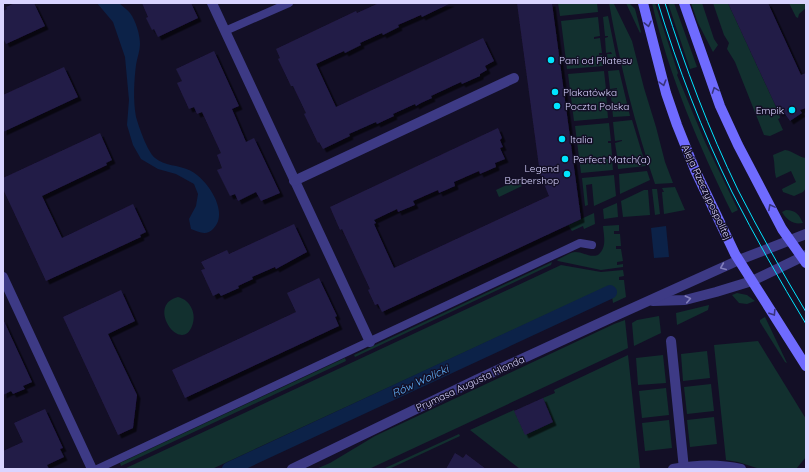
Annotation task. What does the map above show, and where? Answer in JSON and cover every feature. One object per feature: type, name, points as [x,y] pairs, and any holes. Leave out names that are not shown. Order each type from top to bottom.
[{"type":"street","points":[[212,3],[370,342]]},
{"type":"street","points":[[684,3],[714,90],[733,134],[775,216],[790,241],[805,258]]},
{"type":"street","name":"Aleja Rzeczypospolitej","points":[[642,4],[661,75],[677,125],[695,170],[739,260],[806,366]]},
{"type":"street","points":[[294,181],[514,78]]},
{"type":"street","name":"Prymasa Augusta Hlonda","points":[[292,469],[476,380],[615,316],[739,260],[806,234]]},
{"type":"street","name":"Prymasa Augusta Hlonda","points":[[649,301],[685,300],[752,280],[805,258]]},
{"type":"street","points":[[3,277],[92,469]]},
{"type":"street","points":[[671,341],[684,468]]},
{"type":"street","points":[[673,469],[726,465],[741,469]]},
{"type":"lane","points":[[225,31],[289,3]]},
{"type":"lane","points":[[97,469],[580,243],[592,245]]},
{"type":"green space","points":[[558,3],[597,3],[598,12],[560,16]]},
{"type":"green space","points":[[609,3],[614,4],[632,41],[665,162],[673,183],[655,184],[629,95]]},
{"type":"green space","points":[[626,3],[629,3],[635,9],[640,33]]},
{"type":"green space","points":[[652,3],[655,3],[678,73],[677,75],[705,142],[738,210],[732,213],[708,162],[676,84]]},
{"type":"green space","points":[[668,3],[674,3],[697,67],[690,69]]},
{"type":"green space","points":[[691,3],[702,3],[714,39],[718,45],[713,52],[698,23]]},
{"type":"green space","points":[[713,3],[728,3],[779,113],[780,118],[778,119],[783,130],[770,136],[764,135],[735,62],[727,49],[729,43],[724,35]]},
{"type":"green space","points":[[789,3],[806,3],[806,8],[799,14],[798,18],[796,17]]},
{"type":"green space","points":[[608,16],[618,65],[608,65],[607,54],[612,54],[611,52],[606,53],[605,38],[608,36],[605,36],[603,17]]},
{"type":"green space","points":[[598,17],[600,36],[594,37],[594,39],[600,38],[602,53],[599,53],[599,55],[602,55],[603,66],[567,69],[561,21]]},
{"type":"green space","points":[[619,70],[630,116],[613,117],[612,106],[616,106],[617,104],[612,104],[610,90],[617,88],[610,89],[608,71]]},
{"type":"green space","points":[[604,71],[606,89],[603,91],[606,91],[607,105],[600,106],[607,107],[608,118],[574,121],[568,74]]},
{"type":"green space","points":[[632,120],[646,166],[618,169],[617,158],[622,158],[621,156],[617,156],[615,143],[622,140],[615,141],[613,122]]},
{"type":"green space","points":[[609,123],[611,141],[608,141],[608,143],[611,143],[612,156],[605,157],[606,159],[612,159],[613,170],[581,173],[575,126]]},
{"type":"green space","points":[[785,150],[806,158],[806,188],[803,192],[794,196],[783,192],[782,189],[796,182],[791,171],[776,178],[775,175],[773,155]]},
{"type":"green space","points":[[647,171],[650,180],[620,194],[619,174]]},
{"type":"green space","points":[[614,175],[616,196],[594,206],[592,184],[586,185],[588,205],[585,206],[582,178]]},
{"type":"green space","points":[[519,179],[522,186],[499,197],[496,190]]},
{"type":"green space","points":[[675,187],[685,210],[664,214],[662,192],[664,192],[662,188]]},
{"type":"green space","points":[[652,189],[657,189],[660,214],[655,215]]},
{"type":"green space","points":[[644,190],[648,190],[650,215],[623,217],[621,201]]},
{"type":"green space","points":[[617,203],[618,217],[604,219],[603,209]]},
{"type":"green space","points":[[786,210],[797,214],[803,223],[793,223],[788,220],[782,212]]},
{"type":"green space","points":[[594,213],[595,224],[584,229],[583,226],[572,231],[568,225]]},
{"type":"green space","points":[[619,225],[619,231],[614,231],[614,234],[620,234],[621,246],[616,246],[616,249],[621,249],[623,261],[617,262],[617,265],[623,264],[623,267],[601,270],[557,260],[575,252],[592,256],[598,255],[604,246],[603,226]]},
{"type":"green space","points":[[552,262],[551,265],[355,357],[354,355]]},
{"type":"green space","points":[[561,265],[601,272],[623,270],[624,276],[619,277],[619,280],[624,280],[626,297],[613,303],[612,296],[606,287],[212,469],[124,469]]},
{"type":"green space","points":[[737,293],[747,295],[755,301],[747,304],[739,303],[732,295]]},
{"type":"green space","points":[[178,297],[186,301],[192,308],[194,317],[192,326],[187,333],[181,335],[174,332],[168,325],[165,317],[165,309],[169,302]]},
{"type":"green space","points":[[709,305],[708,310],[677,325],[676,313]]},
{"type":"green space","points":[[659,316],[661,333],[634,346],[632,323],[637,320]]},
{"type":"green space","points":[[765,317],[787,363],[760,322],[760,320]]},
{"type":"green space","points":[[625,320],[628,348],[369,469],[316,469],[330,463],[375,436]]},
{"type":"green space","points":[[758,341],[806,419],[806,457],[796,469],[760,469],[726,460],[714,345]]},
{"type":"green space","points":[[707,351],[710,378],[683,381],[681,354]]},
{"type":"green space","points":[[628,355],[640,468],[520,469],[470,430],[514,410],[525,434],[553,422],[543,398],[555,393],[554,390]]},
{"type":"green space","points":[[663,355],[666,383],[638,385],[636,358]]},
{"type":"green space","points":[[345,358],[346,361],[121,466],[120,463]]},
{"type":"green space","points":[[711,384],[714,411],[687,414],[684,387]]},
{"type":"green space","points":[[666,388],[669,415],[642,418],[639,391]]},
{"type":"green space","points":[[714,417],[717,444],[690,447],[687,420]]},
{"type":"green space","points":[[669,420],[672,448],[645,451],[642,423]]},
{"type":"green space","points":[[459,434],[460,436],[389,469],[383,469]]},
{"type":"water","points":[[97,3],[119,3],[129,12],[134,20],[140,40],[140,49],[135,71],[134,104],[141,133],[146,145],[155,158],[163,163],[189,170],[196,174],[209,188],[218,205],[219,214],[218,222],[211,231],[202,233],[191,229],[189,219],[196,206],[198,194],[194,184],[176,174],[158,169],[141,159],[133,145],[127,125],[129,100],[125,57],[113,22]]},
{"type":"water","points":[[666,226],[669,257],[654,258],[651,228]]},
{"type":"building","points":[[15,3],[34,3],[45,26],[6,44],[3,38],[3,11],[7,9],[6,7]]},
{"type":"building","points":[[142,3],[191,3],[198,18],[158,37],[154,29],[152,30],[146,18],[148,17]]},
{"type":"building","points":[[379,3],[451,3],[422,17],[421,15],[398,25],[399,27],[383,35],[382,33],[360,43],[361,45],[345,53],[344,51],[316,64],[336,107],[483,38],[494,61],[485,66],[487,70],[480,74],[480,76],[462,84],[461,82],[431,96],[432,98],[416,106],[415,104],[393,114],[394,116],[377,124],[376,122],[349,134],[350,136],[323,149],[319,142],[318,143],[304,114],[306,113],[278,59],[280,58],[276,49],[356,11],[357,13]]},
{"type":"building","points":[[517,3],[552,3],[581,219],[382,312],[378,304],[375,305],[368,290],[370,289],[330,207],[498,128],[502,138],[500,140],[503,147],[500,148],[505,159],[495,163],[496,167],[480,174],[479,171],[454,182],[455,186],[439,193],[438,190],[413,201],[415,205],[398,212],[397,209],[374,220],[376,223],[374,224],[394,268],[549,196],[540,174]]},
{"type":"building","points":[[728,3],[768,3],[801,75],[806,73],[806,108],[800,110],[802,113],[790,121],[783,111],[779,113]]},
{"type":"building","points":[[214,51],[239,106],[232,109],[246,142],[254,138],[280,193],[261,201],[256,192],[238,201],[235,194],[230,196],[217,170],[222,168],[217,155],[221,153],[202,112],[197,114],[194,107],[189,109],[177,83],[182,81],[176,69]]},
{"type":"building","points":[[64,67],[78,97],[3,132],[3,95]]},
{"type":"building","points":[[100,133],[112,160],[106,163],[107,165],[42,196],[62,238],[133,204],[146,232],[140,235],[141,237],[46,281],[3,189],[3,178]]},
{"type":"building","points":[[294,224],[307,252],[276,269],[275,267],[252,277],[253,279],[238,286],[239,288],[221,296],[219,293],[213,296],[201,270],[205,269],[201,262],[227,250],[229,254]]},
{"type":"building","points":[[319,278],[337,316],[335,317],[339,326],[185,398],[172,370],[296,312],[287,293]]},
{"type":"building","points":[[121,290],[135,321],[108,334],[137,395],[133,428],[118,435],[63,317]]},
{"type":"building","points":[[3,319],[32,382],[23,386],[25,389],[13,394],[11,391],[3,395]]},
{"type":"building","points":[[543,398],[553,422],[525,435],[514,411]]},
{"type":"building","points":[[45,409],[63,448],[60,449],[64,457],[47,465],[49,469],[3,469],[3,451],[23,442],[14,423]]},
{"type":"building","points":[[455,453],[463,458],[466,454],[486,469],[446,469]]},
{"type":"waterway","name":"Rów Wolicki","points":[[229,469],[610,292]]},
{"type":"tram line","points":[[658,3],[691,99],[721,169],[777,275],[806,324]]},
{"type":"tram line","points":[[665,3],[698,98],[727,167],[762,236],[806,312]]},
{"type":"place","name":"Pani od Pilatesu","points":[[551,60]]},
{"type":"place","name":"Plakatówka","points":[[555,92]]},
{"type":"place","name":"Poczta Polska","points":[[557,106]]},
{"type":"place","name":"Empik","points":[[792,110]]},
{"type":"place","name":"Italia","points":[[562,139]]},
{"type":"place","name":"Perfect Match(a)","points":[[565,159]]},
{"type":"place","name":"Legend Barbershop","points":[[567,174]]}]
